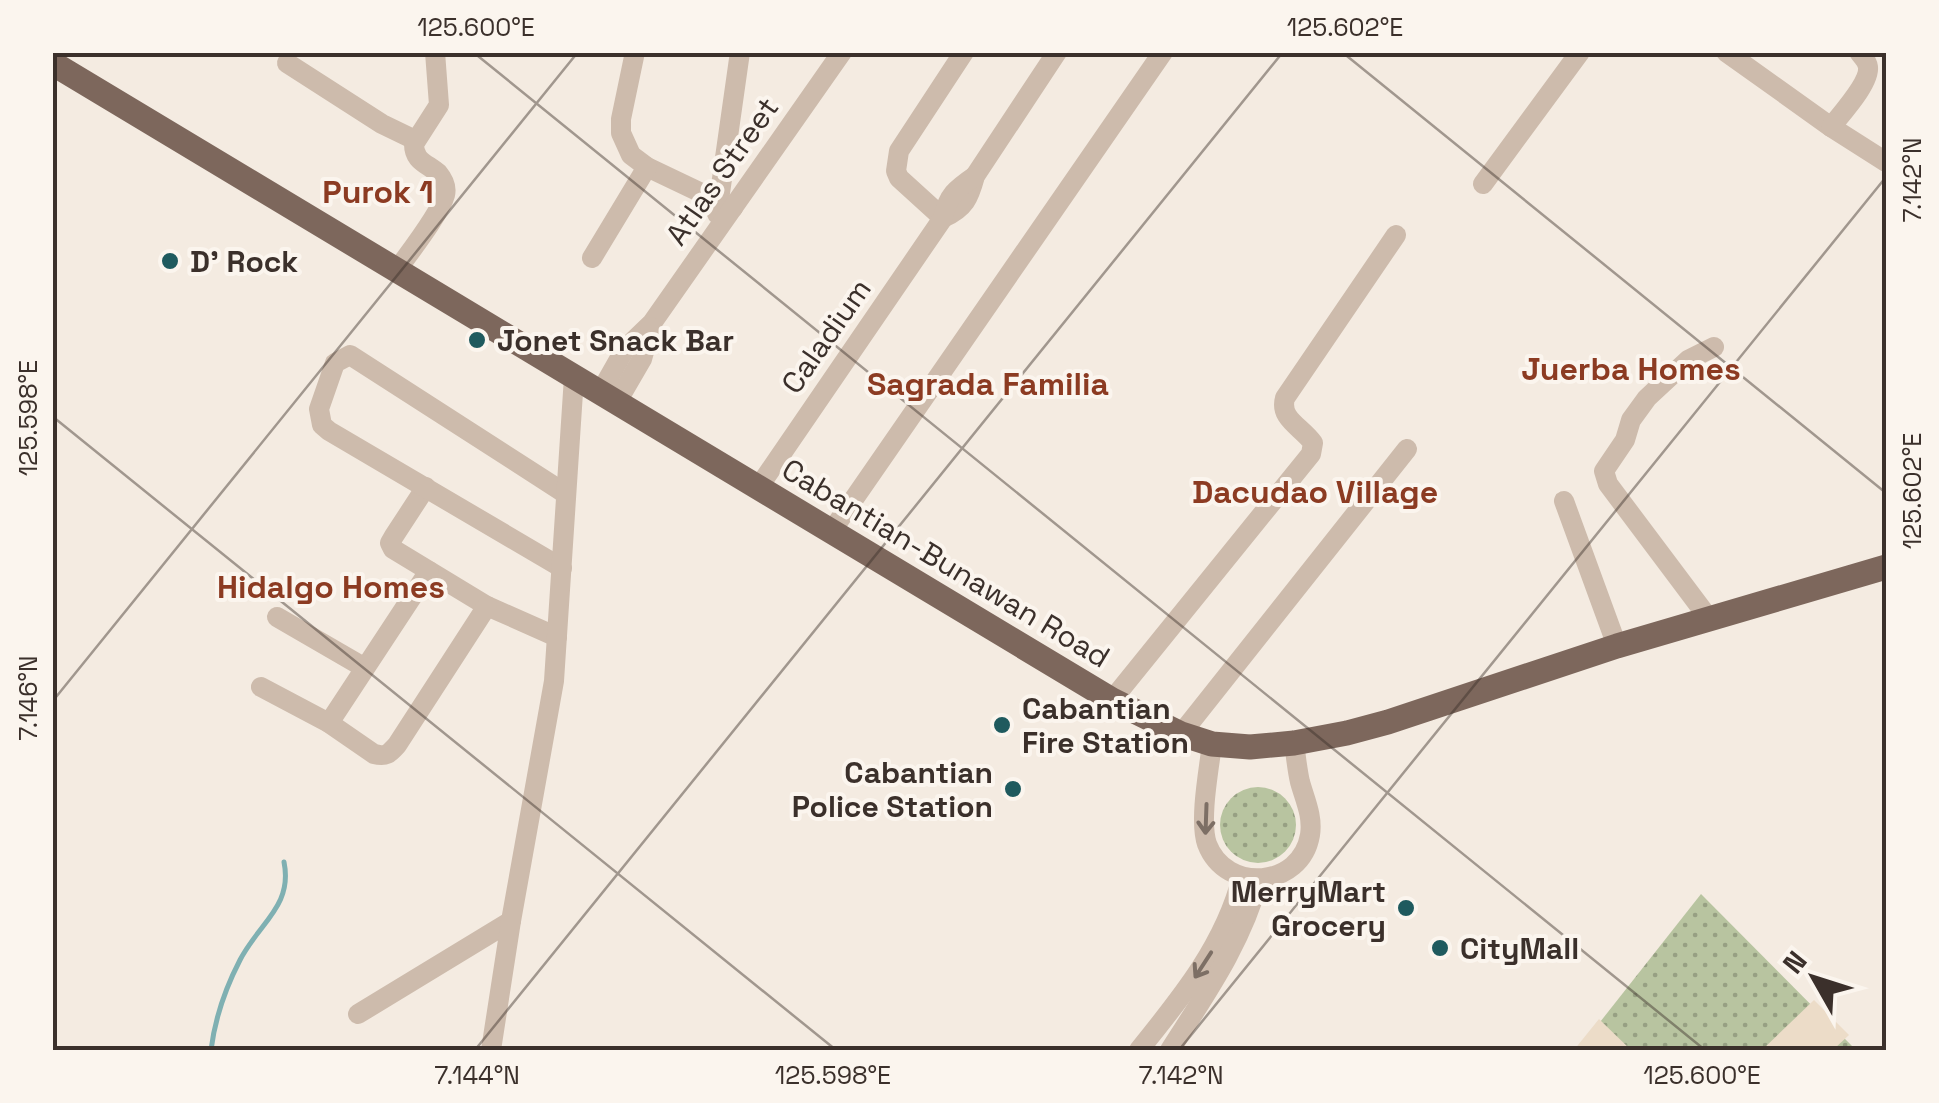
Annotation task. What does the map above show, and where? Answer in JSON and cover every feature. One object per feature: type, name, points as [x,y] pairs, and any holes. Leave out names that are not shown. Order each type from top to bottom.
[{"type":"main road","name":"Cabantian-Bunawan Road","points":[[52,63],[1112,700],[1181,734],[1212,744],[1294,744],[1388,722],[1617,646],[1886,567]]},
{"type":"street","points":[[398,270],[445,196],[440,175],[414,152],[414,144],[439,105],[435,52]]},
{"type":"street","points":[[635,52],[620,119],[631,155],[647,168],[726,204],[740,52]]},
{"type":"street","name":"Atlas Street","points":[[608,398],[640,363],[652,323],[715,234],[726,204],[842,52]]},
{"type":"street","points":[[943,218],[899,178],[897,161],[905,141],[964,52]]},
{"type":"street","name":"Caladium","points":[[758,488],[943,218],[957,212],[969,196],[975,176],[1057,52]]},
{"type":"street","points":[[830,532],[1163,52]]},
{"type":"street","points":[[1482,184],[1580,52]]},
{"type":"street","points":[[1726,52],[1886,162]]},
{"type":"street","points":[[1831,127],[1868,74],[1868,66],[1858,52]]},
{"type":"street","points":[[287,63],[412,140]]},
{"type":"street","points":[[592,258],[647,168]]},
{"type":"street","points":[[1112,700],[1310,454],[1313,443],[1284,413],[1284,398],[1396,235]]},
{"type":"street","points":[[1710,620],[1608,484],[1604,470],[1647,398],[1688,360],[1714,347]]},
{"type":"street","points":[[562,568],[329,431],[322,425],[319,409],[330,371],[350,354],[566,494]]},
{"type":"street","points":[[490,1050],[554,681],[574,377]]},
{"type":"street","points":[[1181,734],[1407,449]]},
{"type":"street","points":[[426,487],[390,542],[393,550],[487,606],[557,637]]},
{"type":"street","points":[[1564,501],[1617,646]]},
{"type":"street","points":[[329,723],[429,571]]},
{"type":"street","points":[[261,687],[329,723],[374,754],[388,754],[487,606]]},
{"type":"street","points":[[277,618],[365,668]]},
{"type":"street","points":[[1212,744],[1205,838],[1222,866],[1251,878],[1284,872],[1309,842],[1310,817],[1294,744]]},
{"type":"street","points":[[1170,1050],[1233,931],[1251,878]]},
{"type":"street","points":[[358,1014],[511,921]]},
{"type":"street","points":[[1139,1050],[1233,931]]},
{"type":"green space","points":[[1258,787],[1285,798],[1296,825],[1285,852],[1258,863],[1231,852],[1220,825],[1231,798]]},
{"type":"green space","points":[[1701,894],[1856,1050],[1578,1050]]},
{"type":"shaded area","points":[[1814,1000],[1849,1035],[1833,1050],[1762,1050]]},
{"type":"shaded area","points":[[1599,1019],[1631,1050],[1574,1050]]},
{"type":"waterway","points":[[211,1050],[218,1015],[235,971],[284,891],[284,862]]},
{"type":"place","name":"D' Rock","points":[[170,261]]},
{"type":"place","name":"Jonet Snack Bar","points":[[477,340]]},
{"type":"place","name":"Cabantian Fire Station","points":[[1002,725]]},
{"type":"place","name":"Cabantian Police Station","points":[[1013,789]]},
{"type":"place","name":"MerryMart Grocery","points":[[1406,908]]},
{"type":"place","name":"CityMall","points":[[1440,948]]},
{"type":"district","name":"Purok 1","points":[[378,192]]},
{"type":"district","name":"Juerba Homes","points":[[1631,369]]},
{"type":"district","name":"Sagrada Familia","points":[[988,384]]},
{"type":"district","name":"Dacudao Village","points":[[1315,492]]},
{"type":"district","name":"Hidalgo Homes","points":[[331,587]]}]
